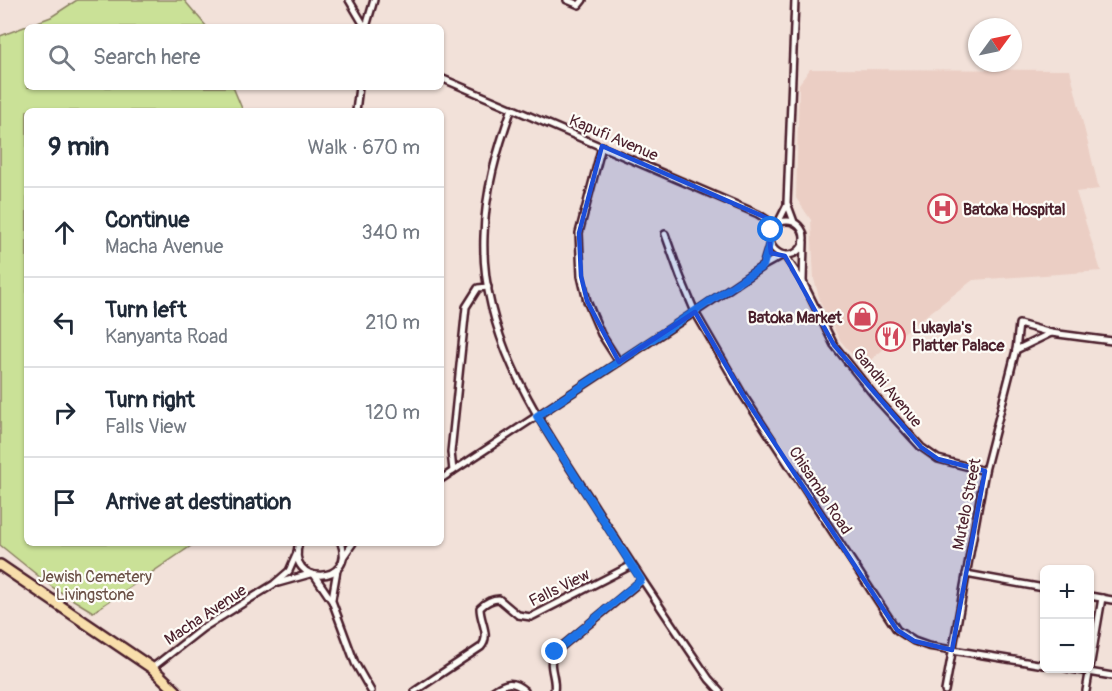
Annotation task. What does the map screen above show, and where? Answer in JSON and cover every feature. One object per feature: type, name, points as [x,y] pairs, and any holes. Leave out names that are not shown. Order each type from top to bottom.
[{"type":"highway","points":[[0,565],[152,668],[176,691]]},
{"type":"street","points":[[349,0],[363,24]]},
{"type":"street","points":[[366,24],[374,0]]},
{"type":"street","points":[[567,0],[577,5],[583,0]]},
{"type":"street","points":[[444,476],[763,266],[800,250],[804,240],[802,230],[794,222],[787,203],[795,0]]},
{"type":"street","name":"Kapufi Avenue","points":[[444,79],[759,214],[777,224]]},
{"type":"street","points":[[356,108],[359,90]]},
{"type":"street","points":[[512,108],[487,192],[483,238],[492,311],[506,355],[537,416],[641,580],[709,679],[720,691]]},
{"type":"street","points":[[602,146],[579,233],[581,276],[587,301],[601,334],[619,362]]},
{"type":"street","points":[[784,255],[772,248],[769,236],[787,203]]},
{"type":"street","points":[[777,224],[783,221],[794,222]]},
{"type":"street","name":"Chisamba Road","points":[[665,234],[695,312],[743,396],[897,630],[914,641],[952,650],[1040,664]]},
{"type":"street","name":"Gandhi Avenue","points":[[803,282],[804,240]]},
{"type":"street","points":[[763,266],[770,243]]},
{"type":"street","name":"Gandhi Avenue","points":[[784,255],[803,282],[834,345],[921,447],[938,459],[985,471]]},
{"type":"street","points":[[453,471],[451,452],[466,307],[478,288],[488,287]]},
{"type":"street","name":"Mutelo Street","points":[[945,691],[985,471],[1016,350],[1019,324],[1051,333]]},
{"type":"street","points":[[1016,350],[1051,333],[1112,341]]},
{"type":"street","points":[[298,546],[297,553],[302,568],[314,575],[332,601],[355,663],[371,691]]},
{"type":"street","points":[[342,546],[344,556]]},
{"type":"street","points":[[332,601],[337,570],[351,546]]},
{"type":"street","name":"Macha Avenue","points":[[152,668],[203,628],[274,584],[289,571],[297,553]]},
{"type":"street","name":"Falls View","points":[[416,691],[481,647],[486,641],[480,612],[484,604],[493,599],[499,599],[518,615],[531,617],[632,565]]},
{"type":"street","name":"Macha Avenue","points":[[274,584],[299,576],[323,576],[337,570]]},
{"type":"street","points":[[966,574],[1040,587]]},
{"type":"street","points":[[554,691],[555,682],[550,664],[555,652],[641,580]]},
{"type":"street","points":[[1094,597],[1112,600]]},
{"type":"street","points":[[1094,644],[1102,598]]},
{"type":"street","points":[[1086,691],[1089,673]]},
{"type":"street","points":[[1094,673],[1112,676]]},
{"type":"street","points":[[493,691],[513,682],[525,691]]},
{"type":"highlighted area","points":[[602,146],[769,219],[775,225],[769,236],[771,253],[785,256],[834,345],[921,447],[938,459],[985,471],[952,650],[914,641],[897,630],[743,395],[695,312],[619,362],[587,301],[581,276],[579,233]]},
{"type":"shaded area","name":"Batoka Hospital","points":[[810,69],[968,70],[968,72],[1070,70],[1099,189],[1076,192],[1101,271],[973,280],[862,367],[840,340],[821,304],[814,279],[811,220],[796,198],[799,84]]},
{"type":"green space","points":[[77,0],[184,0],[204,24],[32,24],[51,17]]},
{"type":"green space","name":"Jewish Cemetery Livingstone","points":[[24,27],[24,90],[234,90],[242,108],[24,108],[24,546],[191,546],[93,612],[52,587],[0,545],[0,36]]},
{"type":"place","name":"Batoka Hospital","points":[[942,209]]},
{"type":"place","name":"Batoka Market","points":[[863,317]]},
{"type":"place","name":"Lukayla's Platter Palace","points":[[891,336]]},
{"type":"route","points":[[555,652],[641,580],[537,416],[763,266],[770,243],[771,230]]}]
